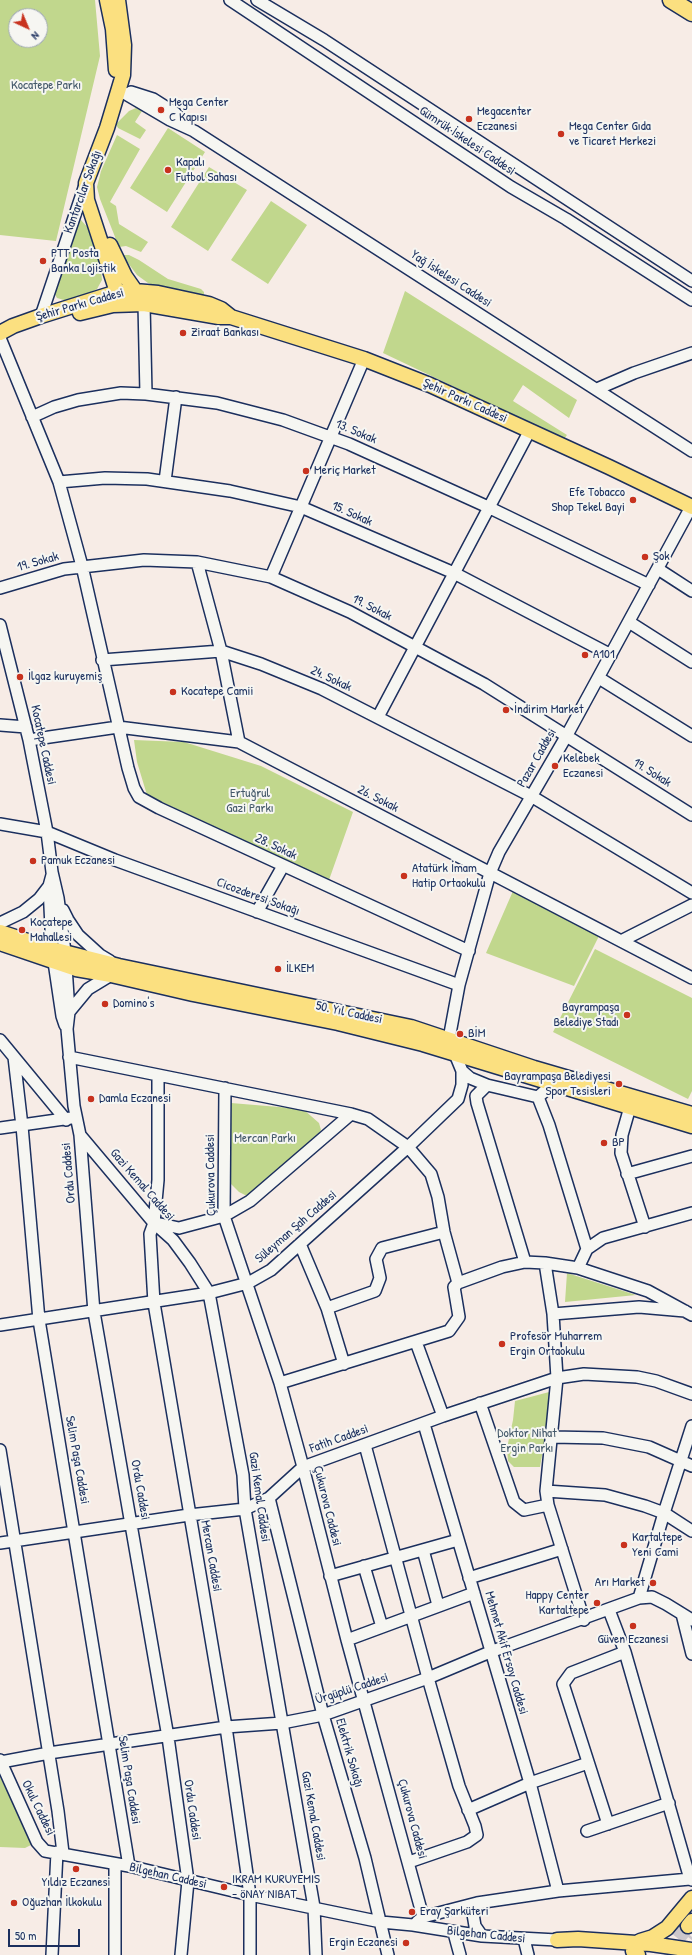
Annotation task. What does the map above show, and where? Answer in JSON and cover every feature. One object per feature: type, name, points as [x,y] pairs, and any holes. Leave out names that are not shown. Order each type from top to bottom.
[{"type":"highway","points":[[671,0],[692,13]]},
{"type":"main road","points":[[107,0],[113,28],[115,66],[119,90]]},
{"type":"main road","name":"Kantarcılar Sokağı","points":[[86,183],[107,128],[119,90],[125,60],[120,3]]},
{"type":"main road","points":[[86,183],[113,253],[144,304]]},
{"type":"main road","points":[[86,183],[87,200],[117,292],[122,296],[144,304]]},
{"type":"main road","name":"Şehir Parkı Caddesi","points":[[0,334],[13,326],[117,292],[135,291],[158,293],[209,304],[221,309],[231,317]]},
{"type":"main road","name":"Şehir Parkı Caddesi","points":[[0,334],[33,328],[112,305],[144,304],[219,317],[231,317],[364,359],[430,385],[530,430],[692,507]]},
{"type":"main road","name":"50. Yıl Caddesi","points":[[0,932],[59,957]]},
{"type":"main road","name":"50. Yıl Caddesi","points":[[0,944],[115,970],[412,1027],[534,1068],[555,1078],[630,1107],[692,1126]]},
{"type":"main road","name":"50. Yıl Caddesi","points":[[115,970],[193,994],[338,1023],[692,1114]]},
{"type":"main road","points":[[449,1039],[455,1054]]},
{"type":"main road","points":[[634,1950],[646,1940],[662,1932],[692,1898]]},
{"type":"main road","name":"Bilgehan Caddesi","points":[[558,1940],[578,1939],[634,1950],[672,1953],[692,1950]]},
{"type":"street","name":"Gümrük İskelesi Caddesi","points":[[230,0],[510,187],[566,219],[692,300]]},
{"type":"street","points":[[257,0],[324,40],[692,281]]},
{"type":"street","name":"Yağ İskelesi Caddesi","points":[[119,90],[170,120],[194,131],[692,451]]},
{"type":"street","name":"Kantarcılar Sokağı","points":[[41,316],[86,183]]},
{"type":"street","points":[[144,304],[146,394]]},
{"type":"street","name":"28. Sokak","points":[[0,338],[59,482],[82,566],[118,727],[134,788],[142,799],[283,866],[469,951]]},
{"type":"street","points":[[597,389],[634,373],[692,353]]},
{"type":"street","points":[[271,577],[364,359]]},
{"type":"street","name":"13. Sokak","points":[[32,417],[54,407],[96,396],[121,393],[176,397],[230,406],[283,420],[332,437],[488,507],[649,585]]},
{"type":"street","points":[[165,481],[176,397]]},
{"type":"street","points":[[378,717],[414,645],[530,430]]},
{"type":"street","name":"15. Sokak","points":[[59,482],[106,478],[165,481],[230,491],[301,507],[454,573],[611,655]]},
{"type":"street","name":"Pazar Caddesi","points":[[449,1039],[460,985],[490,872],[499,852],[567,736],[692,507]]},
{"type":"street","name":"19. Sokak","points":[[0,588],[64,569],[144,560],[197,562],[271,577],[350,612],[414,645],[484,684],[692,815]]},
{"type":"street","points":[[197,562],[221,651],[239,742]]},
{"type":"street","points":[[658,569],[692,591]]},
{"type":"street","points":[[629,622],[692,662]]},
{"type":"street","name":"Kocatepe Caddesi","points":[[0,625],[29,740],[47,832],[52,872],[58,898],[59,957]]},
{"type":"street","name":"24. Sokak","points":[[102,660],[221,651],[261,664],[322,689],[531,796],[692,893]]},
{"type":"street","points":[[599,678],[692,736]]},
{"type":"street","points":[[0,725],[26,727]]},
{"type":"street","name":"26. Sokak","points":[[29,740],[118,727],[239,742],[692,978]]},
{"type":"street","name":"Cicozderesi Sokağı","points":[[0,824],[47,832],[115,860],[460,985]]},
{"type":"street","points":[[257,912],[283,866]]},
{"type":"street","name":"Kocatepe Caddesi","points":[[52,872],[49,886],[59,957]]},
{"type":"street","points":[[0,924],[24,912],[39,899],[49,886]]},
{"type":"street","points":[[58,898],[68,920],[78,935],[115,970],[88,989],[69,1012]]},
{"type":"street","points":[[621,942],[692,905]]},
{"type":"street","name":"Ordu Caddesi","points":[[59,957],[69,1012],[66,1029]]},
{"type":"street","name":"Ordu Caddesi","points":[[59,957],[62,1016],[66,1029],[69,1057],[71,1119],[80,1135],[94,1312],[168,1737],[188,1881],[181,1955]]},
{"type":"street","points":[[0,1040],[71,1119]]},
{"type":"street","name":"Süleyman Şah Caddesi","points":[[0,1325],[154,1303],[209,1293],[248,1283],[271,1270],[408,1147],[458,1099],[462,1085],[462,1072],[455,1054]]},
{"type":"street","name":"Selim Paşa Caddesi","points":[[14,1057],[22,1126],[39,1320],[129,1866]]},
{"type":"street","points":[[69,1057],[351,1114],[368,1119],[408,1147],[431,1174],[438,1197],[444,1232],[458,1284]]},
{"type":"street","points":[[462,1072],[470,1078],[487,1085],[538,1097]]},
{"type":"street","name":"Mercan Caddesi","points":[[158,1075],[158,1180],[154,1223],[150,1234],[154,1303],[226,1727],[250,1895],[250,1955]]},
{"type":"street","points":[[538,1097],[555,1078]]},
{"type":"street","points":[[487,1085],[476,1096],[477,1103],[525,1262]]},
{"type":"street","name":"Çukurova Caddesi","points":[[225,1088],[224,1216],[248,1283],[280,1383],[347,1640],[423,1917]]},
{"type":"street","points":[[538,1097],[549,1125],[587,1248]]},
{"type":"street","points":[[630,1107],[621,1142],[621,1153],[645,1228]]},
{"type":"street","points":[[154,1223],[179,1228],[224,1216],[250,1201],[351,1114]]},
{"type":"street","points":[[0,1128],[71,1119]]},
{"type":"street","name":"Gazi Kemal Caddesi","points":[[80,1135],[154,1223],[172,1240],[190,1263],[209,1293],[243,1475],[245,1509],[314,1907],[316,1955]]},
{"type":"street","points":[[627,1174],[692,1156]]},
{"type":"street","points":[[578,1268],[587,1248],[603,1238],[645,1228],[692,1213]]},
{"type":"street","points":[[327,1308],[375,1291],[380,1278],[376,1259],[382,1248],[444,1232]]},
{"type":"street","points":[[300,1244],[327,1308],[344,1364]]},
{"type":"street","points":[[280,1383],[449,1331],[459,1317],[454,1287],[458,1284],[502,1267],[525,1262],[545,1262],[578,1268],[648,1291],[688,1313]]},
{"type":"street","points":[[545,1262],[553,1314],[557,1378],[546,1491],[548,1505],[584,1620]]},
{"type":"street","points":[[553,1314],[639,1307],[688,1313]]},
{"type":"street","points":[[416,1342],[443,1416]]},
{"type":"street","name":"Fatih Caddesi","points":[[0,1543],[132,1525],[189,1515],[245,1509],[269,1498],[303,1467],[480,1403],[557,1378],[584,1374],[637,1377],[656,1381],[692,1394]]},
{"type":"street","points":[[480,1403],[514,1502],[524,1510],[548,1505]]},
{"type":"street","name":"Mehmet Akif Ersoy Caddesi","points":[[424,1424],[490,1652],[530,1783],[558,1891]]},
{"type":"street","points":[[639,1598],[692,1426]]},
{"type":"street","points":[[552,1437],[603,1438],[649,1447],[681,1459],[692,1466]]},
{"type":"street","points":[[365,1445],[428,1678],[460,1786],[477,1835],[467,1842],[409,1862]]},
{"type":"street","points":[[0,1450],[49,1753],[60,1853],[52,1955]]},
{"type":"street","points":[[546,1491],[605,1495],[664,1513],[692,1531]]},
{"type":"street","name":"Elektrik Sokağı","points":[[269,1498],[323,1715],[365,1858],[388,1955]]},
{"type":"street","points":[[330,1576],[458,1540]]},
{"type":"street","points":[[423,1550],[438,1605]]},
{"type":"street","points":[[469,1578],[562,1550]]},
{"type":"street","points":[[364,1566],[382,1627]]},
{"type":"street","points":[[347,1640],[438,1605],[474,1593]]},
{"type":"street","name":"Ürgüplü Caddesi","points":[[0,1761],[168,1737],[226,1727],[282,1723],[323,1715],[428,1678],[490,1652],[584,1620],[639,1598],[652,1597],[692,1620]]},
{"type":"street","points":[[413,1925],[423,1917],[477,1903],[558,1891],[691,1880],[625,1652],[609,1610]]},
{"type":"street","points":[[682,1614],[692,1654]]},
{"type":"street","points":[[608,1824],[563,1684],[571,1673],[625,1652]]},
{"type":"street","name":"Okul Caddesi","points":[[0,1761],[37,1842],[45,1851],[60,1853]]},
{"type":"street","points":[[468,1810],[530,1783],[588,1763]]},
{"type":"street","points":[[586,1831],[669,1803]]},
{"type":"street","name":"Bilgehan Caddesi","points":[[60,1853],[129,1866],[250,1895],[381,1922],[413,1925],[454,1933],[482,1936],[558,1940]]},
{"type":"street","points":[[115,1864],[115,1955]]},
{"type":"street","points":[[477,1903],[473,1914],[475,1926],[482,1936]]},
{"type":"street","points":[[454,1933],[460,1955]]},
{"type":"street","points":[[524,1939],[528,1955]]},
{"type":"green space","name":"Kocatepe Parkı","points":[[0,0],[95,0],[100,56],[56,241],[0,235]]},
{"type":"green space","points":[[136,108],[142,111],[135,122],[146,130],[140,139],[118,128],[116,124],[129,111]]},
{"type":"green space","name":"Kapalı Futbol Sahası","points":[[168,128],[205,152],[167,212],[130,188]]},
{"type":"green space","points":[[117,135],[140,149],[110,202],[116,206],[119,224],[148,242],[141,252],[126,246],[119,247],[100,199],[97,187],[101,171]]},
{"type":"green space","points":[[209,167],[247,190],[208,251],[171,227]]},
{"type":"green space","points":[[271,201],[307,225],[268,284],[231,260]]},
{"type":"green space","points":[[81,220],[89,229],[100,261],[102,280],[97,289],[71,302],[57,298],[52,289],[75,223]]},
{"type":"green space","points":[[122,255],[129,255],[139,260],[168,279],[201,289],[204,292],[204,296],[161,288],[148,283],[137,275]]},
{"type":"green space","points":[[405,291],[577,400],[569,418],[523,385],[513,401],[567,435],[564,439],[383,353]]},
{"type":"green space","name":"Ertuğrul Gazi Parkı","points":[[134,740],[184,742],[261,766],[353,812],[329,880],[147,795],[137,762]]},
{"type":"green space","points":[[513,891],[600,934],[574,986],[486,953]]},
{"type":"green space","name":"Bayrampaşa Belediye Stadı","points":[[595,949],[692,998],[692,1091],[688,1099],[553,1032]]},
{"type":"green space","name":"Mercan Parkı","points":[[231,1103],[303,1109],[319,1123],[321,1130],[316,1138],[249,1197],[239,1192],[231,1184]]},
{"type":"green space","points":[[567,1273],[636,1295],[565,1302]]},
{"type":"green space","name":"Doktor Nihat Ergin Parkı","points":[[553,1391],[540,1467],[514,1467],[508,1461],[507,1448],[513,1420],[515,1401]]},
{"type":"green space","points":[[0,1777],[33,1844],[25,1848],[0,1847]]},
{"type":"tunnel","points":[[665,1955],[688,1926]]},
{"type":"tunnel","points":[[677,1955],[692,1937]]},
{"type":"place","name":"Mega Center C Kapısı","points":[[161,110]]},
{"type":"place","name":"Megacenter Eczanesi","points":[[469,119]]},
{"type":"place","name":"Mega Center Gıda ve Ticaret Merkezi","points":[[561,134]]},
{"type":"place","name":"Kapalı Futbol Sahası","points":[[168,170]]},
{"type":"place","name":"PTT Posta Banka Lojistik","points":[[43,261]]},
{"type":"place","name":"Ziraat Bankası","points":[[183,333]]},
{"type":"place","name":"Meriç Market","points":[[306,471]]},
{"type":"place","name":"Efe Tobacco Shop Tekel Bayi","points":[[633,500]]},
{"type":"place","name":"Şok","points":[[645,557]]},
{"type":"place","name":"A101","points":[[585,655]]},
{"type":"place","name":"İlgaz kuruyemiş","points":[[20,677]]},
{"type":"place","name":"Kocatepe Camii","points":[[173,692]]},
{"type":"place","name":"İndirim Market","points":[[506,710]]},
{"type":"place","name":"Kelebek Eczanesi","points":[[555,766]]},
{"type":"place","name":"Pamuk Eczanesi","points":[[33,861]]},
{"type":"place","name":"Atatürk İmam Hatip Ortaokulu","points":[[404,876]]},
{"type":"place","name":"Kocatepe Mahallesi","points":[[22,930]]},
{"type":"place","name":"İLKEM","points":[[278,969]]},
{"type":"place","name":"Domino's","points":[[105,1004]]},
{"type":"place","name":"Bayrampaşa Belediye Stadı","points":[[627,1015]]},
{"type":"place","name":"BİM","points":[[460,1034]]},
{"type":"place","name":"Bayrampaşa Belediyesi Spor Tesisleri","points":[[619,1084]]},
{"type":"place","name":"Damla Eczanesi","points":[[91,1099]]},
{"type":"place","name":"BP","points":[[604,1143]]},
{"type":"place","name":"Profesör Muharrem Ergin Ortaokulu","points":[[502,1344]]},
{"type":"place","name":"Kartaltepe Yeni Cami","points":[[624,1545]]},
{"type":"place","name":"Arı Market","points":[[653,1583]]},
{"type":"place","name":"Happy Center Kartaltepe","points":[[597,1603]]},
{"type":"place","name":"Güven Eczanesi","points":[[633,1626]]},
{"type":"place","name":"Yıldız Eczanesi","points":[[76,1869]]},
{"type":"place","name":"IKRAM KURUYEMIS - öNAY NIBAT","points":[[224,1887]]},
{"type":"place","name":"Oğuzhan İlkokulu","points":[[14,1903]]},
{"type":"place","name":"Eray Şarküteri","points":[[412,1912]]},
{"type":"place","name":"Ergin Eczanesi","points":[[406,1943]]}]
